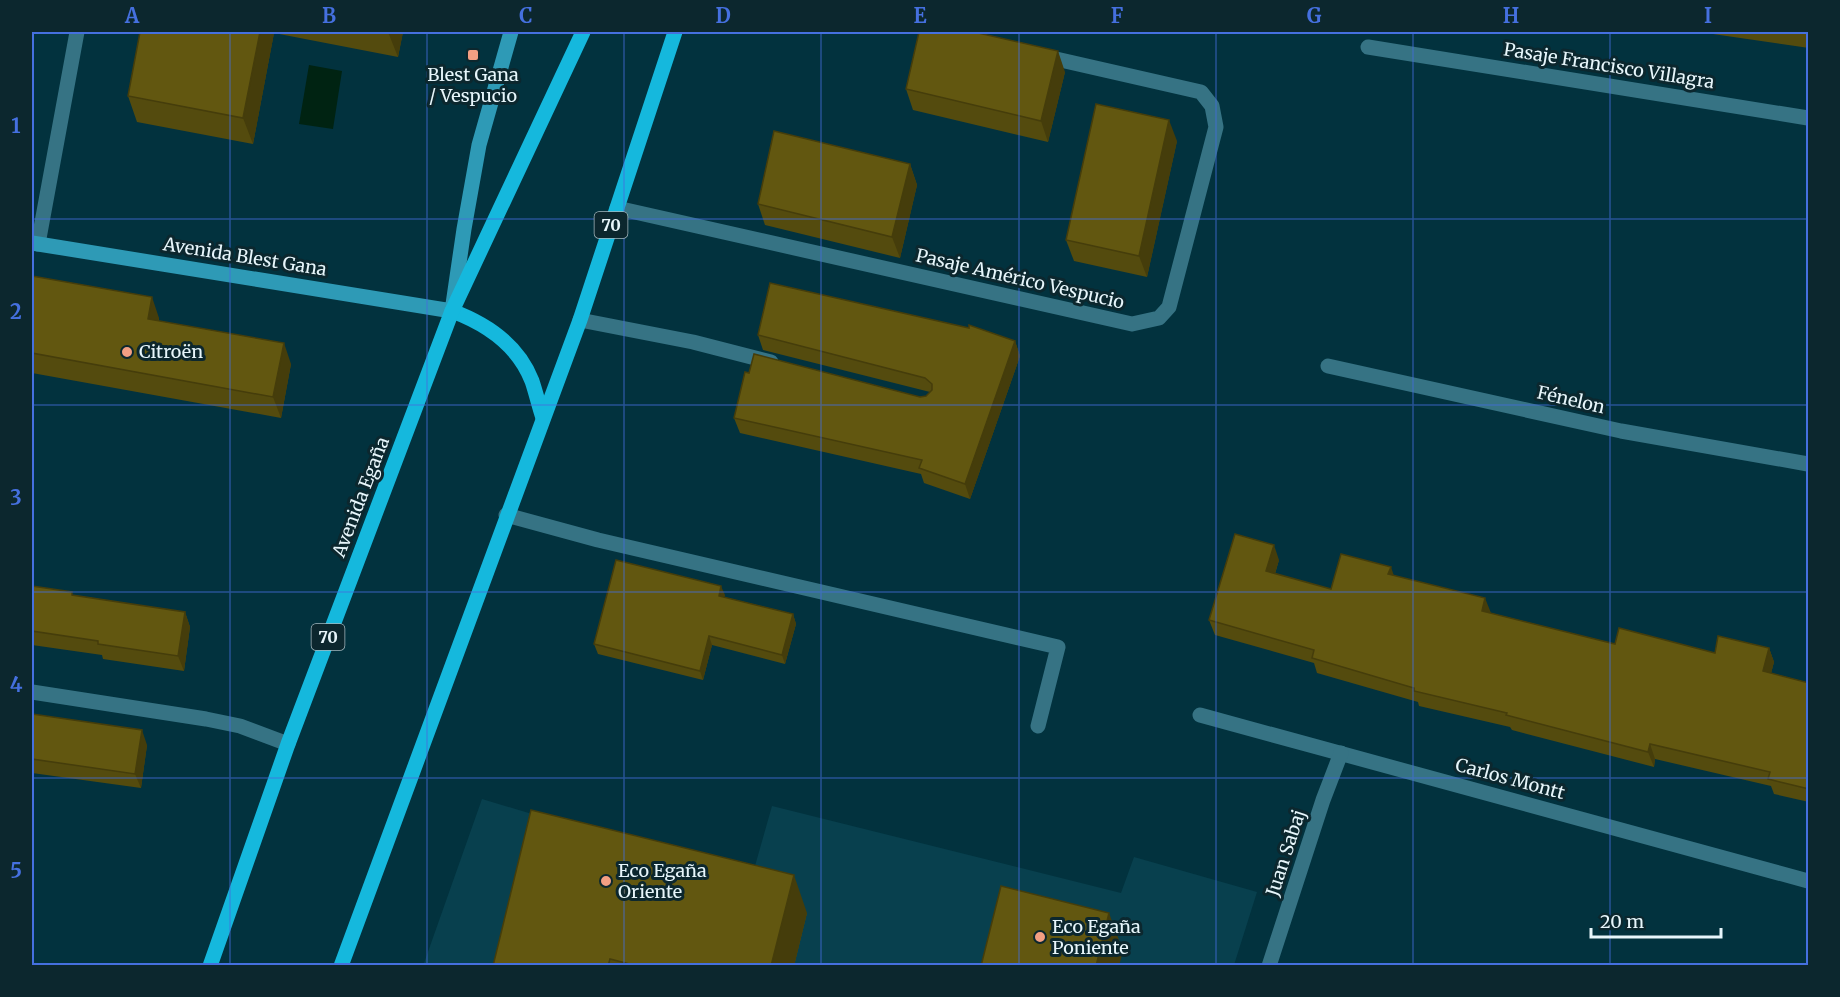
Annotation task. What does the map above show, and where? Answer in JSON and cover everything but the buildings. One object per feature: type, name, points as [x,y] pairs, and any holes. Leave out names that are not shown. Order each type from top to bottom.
[{"type":"main road","name":"70","points":[[452,311],[583,32]]},
{"type":"main road","name":"70","points":[[341,966],[580,320],[675,32]]},
{"type":"main road","points":[[452,311],[485,326],[514,350],[531,380],[543,418]]},
{"type":"main road","name":"Avenida Egaña","points":[[210,966],[288,744],[452,311]]},
{"type":"street","points":[[35,243],[77,32]]},
{"type":"street","name":"Avenida Egaña","points":[[452,311],[479,145],[511,32]]},
{"type":"street","name":"Pasaje Francisco Villagra","points":[[1368,47],[1809,118]]},
{"type":"street","name":"Pasaje Américo Vespucio","points":[[617,208],[1132,324],[1159,318],[1169,306],[1216,127],[1212,106],[1201,92],[1027,52]]},
{"type":"street","name":"Avenida Blest Gana","points":[[35,243],[452,311]]},
{"type":"street","points":[[580,320],[693,342],[782,365]]},
{"type":"street","name":"Fénelon","points":[[1328,366],[1621,431],[1809,464]]},
{"type":"street","points":[[506,515],[598,540],[1058,647],[1038,726]]},
{"type":"street","points":[[32,692],[206,719],[240,726],[288,744]]},
{"type":"street","name":"Carlos Montt","points":[[1200,715],[1809,881]]},
{"type":"street","name":"Juan Sabaj","points":[[1269,966],[1323,800],[1341,753]]},
{"type":"shaded area","points":[[309,65],[342,71],[333,129],[299,124]]},
{"type":"shaded area","points":[[482,799],[751,880],[772,806],[1121,893],[1134,857],[1257,892],[1234,965],[423,966]]},
{"type":"place","name":"Blest Gana / Vespucio","points":[[473,55]]},
{"type":"place","name":"Citroën","points":[[127,352]]},
{"type":"place","name":"Eco Egaña Oriente","points":[[606,881]]},
{"type":"place","name":"Eco Egaña Poniente","points":[[1040,937]]}]
